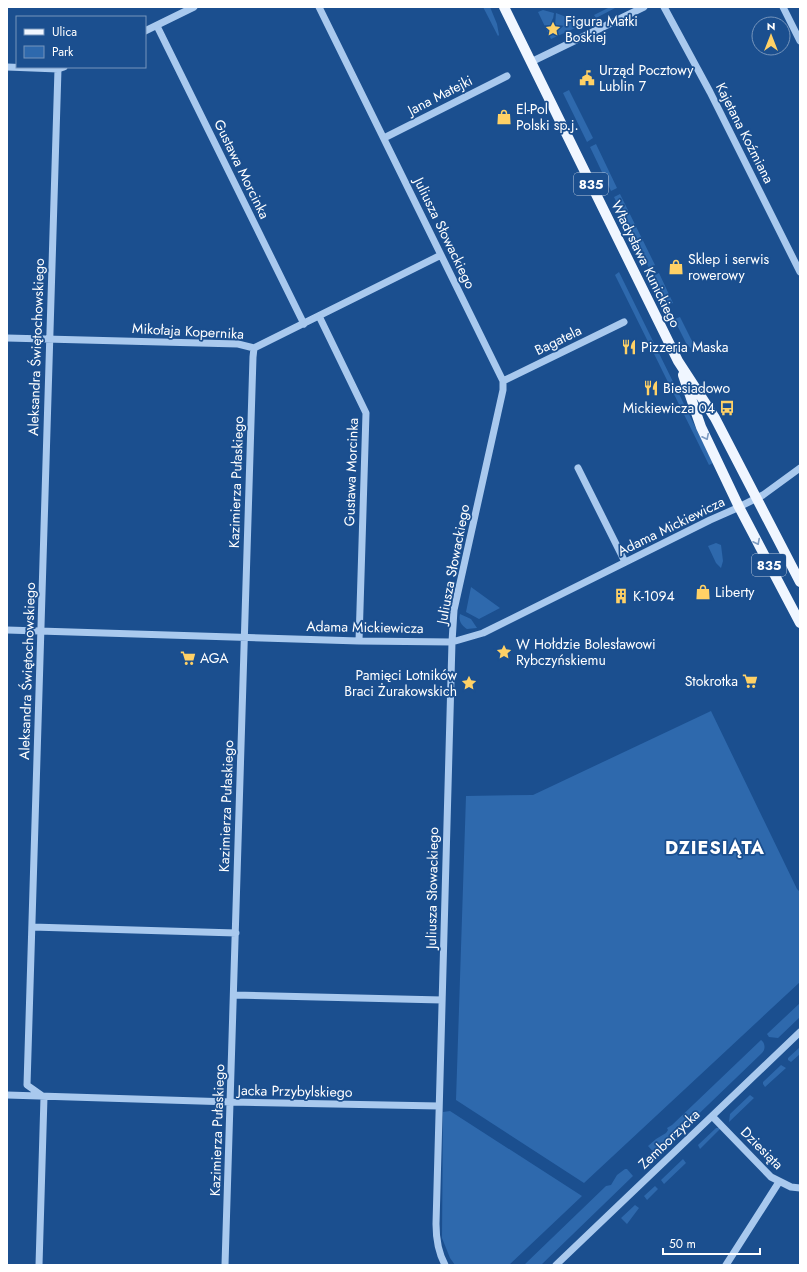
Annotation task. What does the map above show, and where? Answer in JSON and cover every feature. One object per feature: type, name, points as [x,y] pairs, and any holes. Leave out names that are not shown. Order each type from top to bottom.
[{"type":"main road","name":"Władysława Kunickiego","points":[[504,7],[678,361],[715,418],[800,582]]},
{"type":"main road","name":"Władysława Kunickiego","points":[[678,361],[701,427],[739,507],[800,623]]},
{"type":"street","points":[[146,31],[194,7]]},
{"type":"street","name":"Juliusza Słowackiego","points":[[319,7],[502,381],[503,390],[454,610],[436,1240],[439,1252],[445,1265]]},
{"type":"street","points":[[531,62],[644,7]]},
{"type":"street","name":"Kajetana Koźmiana","points":[[664,7],[710,92],[800,272]]},
{"type":"street","points":[[783,7],[800,41]]},
{"type":"street","name":"Gustawa Morcinka","points":[[157,26],[304,324]]},
{"type":"street","name":"Aleksandra Świętochowskiego","points":[[44,1097],[27,1085],[49,339],[61,68]]},
{"type":"street","name":"Jana Matejki","points":[[384,138],[507,76]]},
{"type":"street","name":"Mikołaja Kopernika","points":[[7,338],[238,344],[254,348],[441,256]]},
{"type":"street","name":"Gustawa Morcinka","points":[[319,316],[366,413],[359,641]]},
{"type":"street","name":"Bagatela","points":[[502,381],[624,322]]},
{"type":"street","name":"Kazimierza Pułaskiego","points":[[225,1265],[251,388],[254,348]]},
{"type":"street","points":[[578,468],[625,562]]},
{"type":"street","name":"Adama Mickiewicza","points":[[7,630],[359,641],[452,642],[483,632],[739,507],[766,493],[800,468]]},
{"type":"street","points":[[32,927],[236,933]]},
{"type":"street","points":[[234,995],[442,1000]]},
{"type":"street","name":"Zemborzycka","points":[[556,1265],[800,1032]]},
{"type":"street","name":"Jacka Przybylskiego","points":[[7,1095],[231,1102],[439,1106]]},
{"type":"street","points":[[39,1265],[44,1097]]},
{"type":"street","name":"Dziesiąta","points":[[712,1116],[771,1177],[779,1182],[800,1188]]},
{"type":"street","points":[[726,1265],[779,1182]]},
{"type":"green space","points":[[483,7],[490,7],[497,24],[498,36]]},
{"type":"green space","points":[[610,7],[617,7],[596,18],[594,15]]},
{"type":"green space","points":[[543,10],[554,13],[552,25],[550,25],[550,27],[556,28],[556,13],[584,24],[551,39],[538,12]]},
{"type":"green space","points":[[569,90],[593,138],[587,142],[563,93]]},
{"type":"green space","points":[[596,144],[617,188],[611,191],[590,147]]},
{"type":"green space","points":[[620,194],[655,265],[649,268],[614,197]]},
{"type":"green space","points":[[619,272],[713,463],[709,465],[615,275]]},
{"type":"green space","points":[[659,273],[673,303],[668,305],[653,276]]},
{"type":"green space","points":[[680,317],[697,351],[694,352],[686,343],[675,321],[675,319]]},
{"type":"green space","points":[[716,543],[721,545],[723,561],[721,568],[716,563],[708,546]]},
{"type":"green space","points":[[471,587],[500,608],[479,619],[466,612]]},
{"type":"green space","points":[[460,614],[471,619],[477,628],[465,628],[460,621]]},
{"type":"green space","points":[[711,711],[797,889],[800,892],[800,982],[584,1183],[456,1100],[466,796],[533,795]]},
{"type":"green space","points":[[800,1003],[800,1017],[778,1038],[769,1037],[767,1034]]},
{"type":"green space","points":[[761,1040],[764,1046],[762,1053],[656,1155],[648,1146],[666,1133],[668,1130],[667,1128],[672,1125]]},
{"type":"green space","points":[[800,1047],[800,1054],[791,1062],[788,1060],[788,1058]]},
{"type":"green space","points":[[781,1065],[786,1068],[765,1087],[763,1082]]},
{"type":"green space","points":[[750,1095],[754,1098],[729,1122],[730,1114]]},
{"type":"green space","points":[[450,1111],[582,1196],[509,1265],[455,1265],[450,1258],[442,1238],[443,1112]]},
{"type":"green space","points":[[716,1128],[721,1128],[700,1149],[698,1145]]},
{"type":"green space","points":[[683,1159],[686,1163],[664,1184],[661,1180]]},
{"type":"green space","points":[[627,1169],[633,1176],[541,1265],[524,1265],[606,1186],[611,1185],[617,1175]]},
{"type":"green space","points":[[655,1186],[658,1189],[647,1200],[644,1196]]},
{"type":"green space","points":[[635,1205],[639,1208],[627,1224],[621,1218]]},
{"type":"place","name":"Figura Matki Boskiej","points":[[553,29]]},
{"type":"place","name":"Urząd Pocztowy Lublin 7","points":[[587,78]]},
{"type":"place","name":"El-Pol Polski sp.j.","points":[[504,117]]},
{"type":"place","name":"Sklep i serwis rowerowy","points":[[676,267]]},
{"type":"place","name":"Pizzeria Maska","points":[[629,347]]},
{"type":"place","name":"Biesiadowo","points":[[651,388]]},
{"type":"place","name":"Mickiewicza 04","points":[[727,408]]},
{"type":"place","name":"Liberty","points":[[703,592]]},
{"type":"place","name":"K-1094","points":[[621,596]]},
{"type":"place","name":"W Hołdzie Bolesławowi Rybczyńskiemu","points":[[504,652]]},
{"type":"place","name":"AGA","points":[[188,658]]},
{"type":"place","name":"Stokrotka","points":[[750,681]]},
{"type":"place","name":"Pamięci Lotników Braci Żurakowskich","points":[[469,683]]},
{"type":"district","name":"DZIESIĄTA","points":[[715,848]]}]
